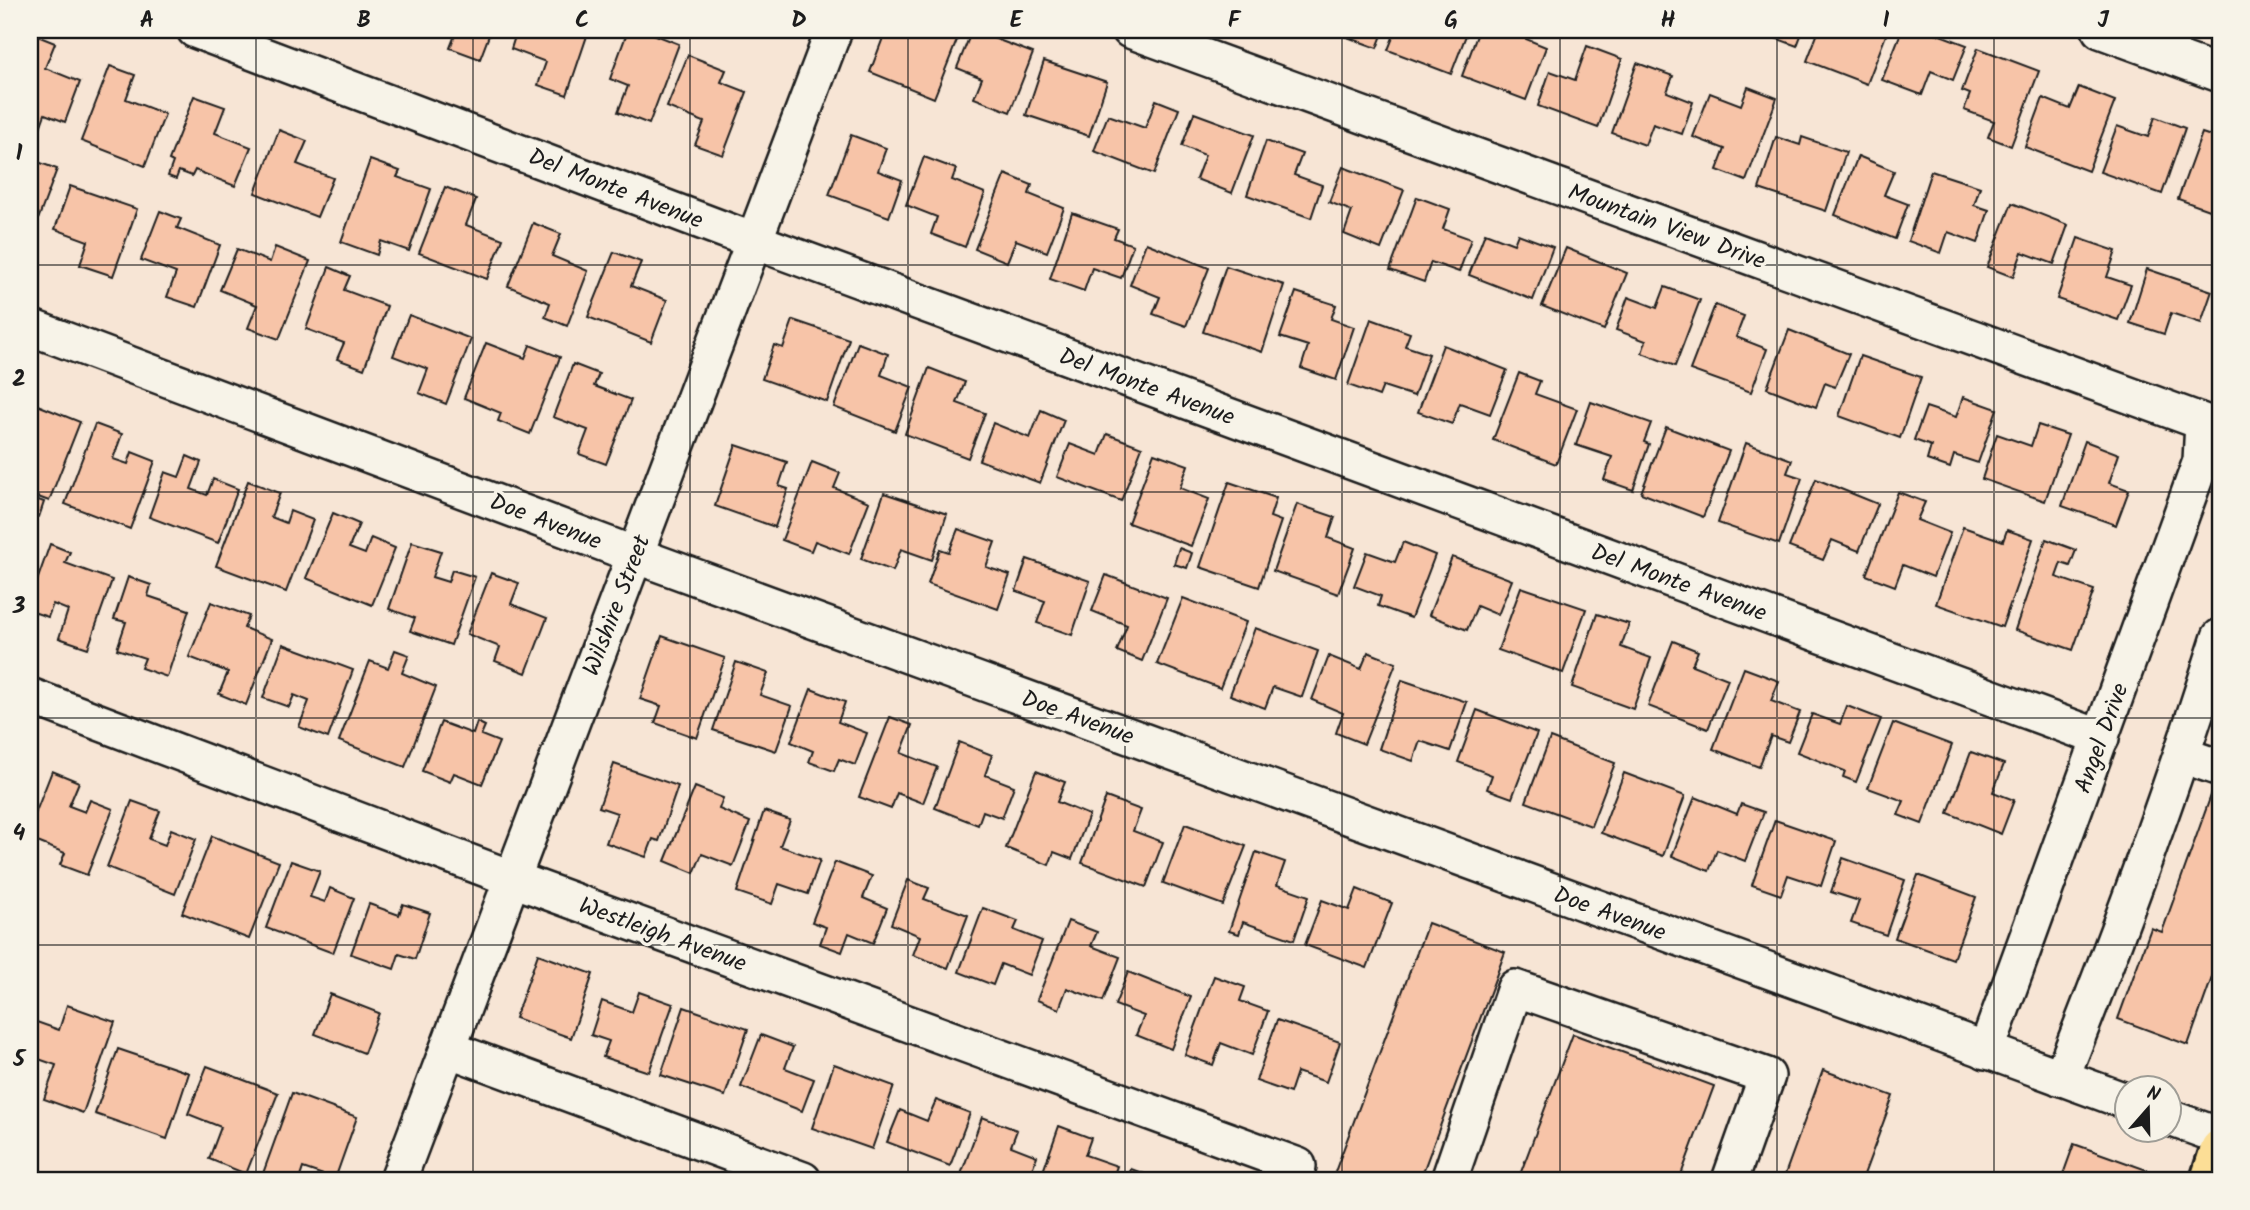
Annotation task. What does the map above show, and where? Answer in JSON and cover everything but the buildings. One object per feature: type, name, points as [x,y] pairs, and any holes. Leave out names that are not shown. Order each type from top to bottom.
[{"type":"main road","points":[[2210,1180],[2220,1149]]},
{"type":"street","name":"Del Monte Avenue","points":[[195,30],[754,241],[2101,738]]},
{"type":"street","name":"Wilshire Street","points":[[398,1180],[834,30]]},
{"type":"street","name":"Mountain View Drive","points":[[1130,30],[2203,422]]},
{"type":"street","points":[[2100,30],[2220,74]]},
{"type":"street","name":"Doe Avenue","points":[[30,327],[635,555],[2114,1097]]},
{"type":"street","name":"Angel Drive","points":[[1986,1051],[2201,461],[2203,422]]},
{"type":"street","points":[[2061,1078],[2182,755],[2220,638]]},
{"type":"street","name":"Westleigh Avenue","points":[[30,696],[513,879],[1298,1166]]},
{"type":"street","points":[[2182,755],[2220,768]]},
{"type":"street","points":[[1449,1180],[1515,988],[1767,1076],[1730,1180]]},
{"type":"street","points":[[448,1049],[803,1180]]},
{"type":"street","points":[[2184,1123],[2220,1136]]}]
